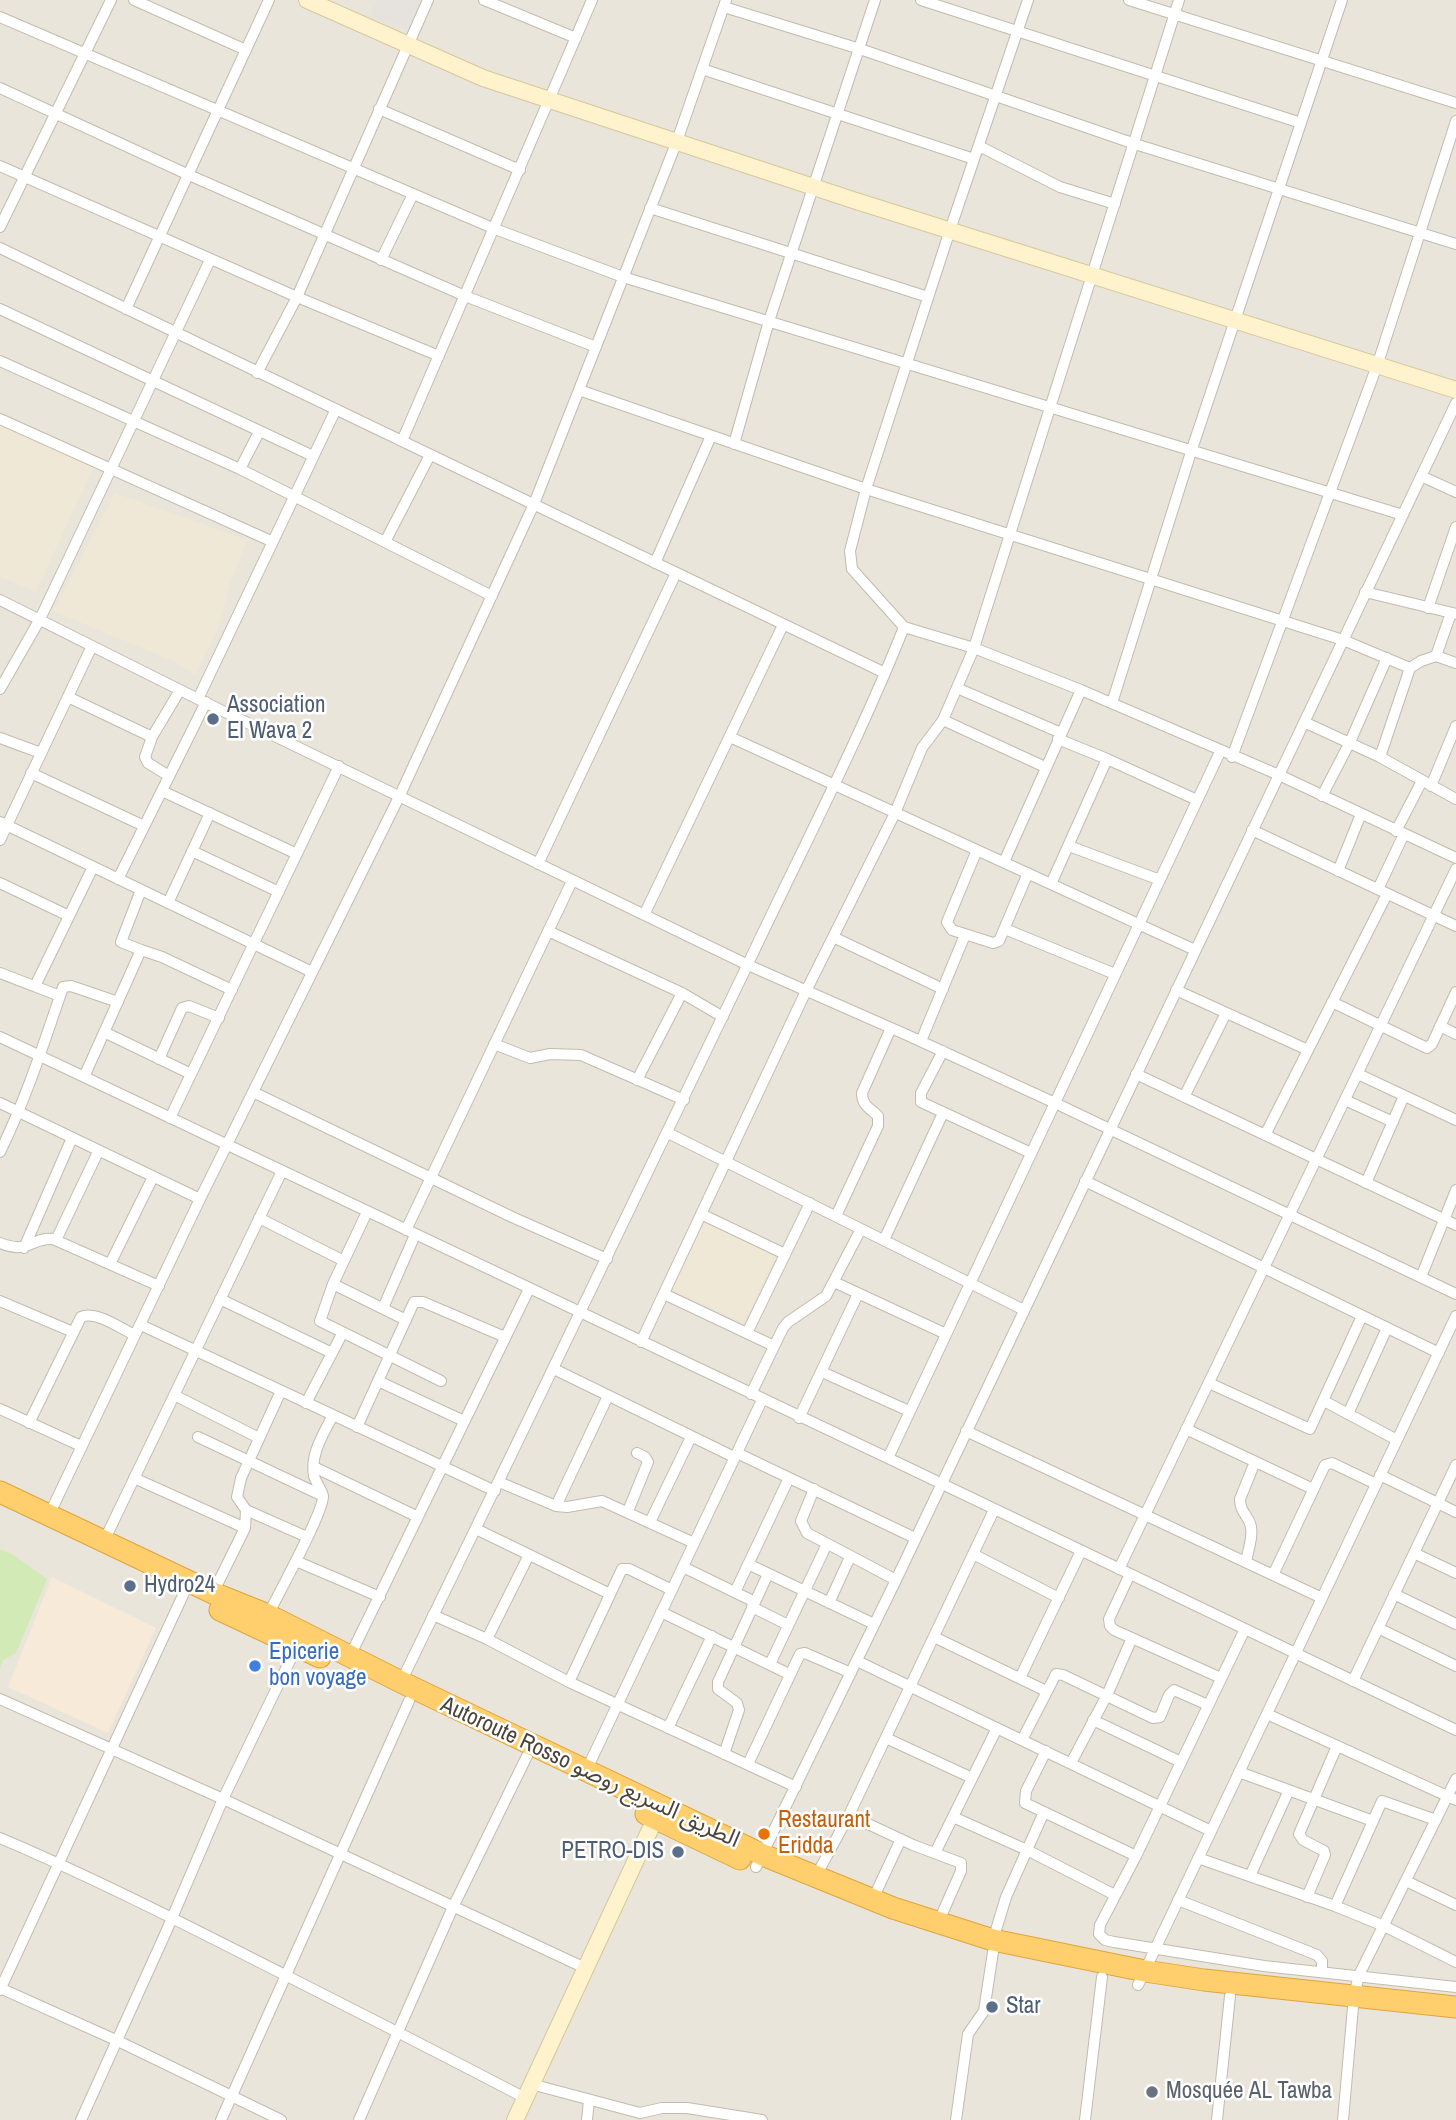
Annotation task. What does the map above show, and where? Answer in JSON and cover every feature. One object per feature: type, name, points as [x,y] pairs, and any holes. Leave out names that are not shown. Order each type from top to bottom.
[{"type":"highway","name":"Autoroute Rosso الطريق السريع روصو","points":[[0,1492],[275,1624],[350,1656],[405,1691],[527,1756],[655,1819],[759,1861],[815,1878],[993,1946],[1230,1996],[1456,2007]]},
{"type":"highway","name":"Autoroute Rosso الطريق السريع روصو","points":[[0,1505],[184,1593],[275,1624],[298,1646],[586,1771],[759,1861],[867,1912],[1102,1977],[1203,1980],[1456,2018]]},
{"type":"street","points":[[0,227],[111,0]]},
{"type":"street","points":[[134,0],[246,50]]},
{"type":"street","points":[[126,309],[269,0]]},
{"type":"street","points":[[307,0],[457,68],[551,100],[1456,390]]},
{"type":"street","points":[[257,373],[297,297],[428,0]]},
{"type":"street","points":[[484,0],[576,38]]},
{"type":"street","points":[[402,441],[592,0]]},
{"type":"street","points":[[734,444],[769,321],[875,0]]},
{"type":"street","points":[[922,0],[1301,123]]},
{"type":"street","points":[[1028,0],[866,489],[850,551],[854,573],[904,627],[974,648],[1112,703],[1220,752],[1279,775],[1456,858]]},
{"type":"street","points":[[1129,0],[1456,103]]},
{"type":"street","points":[[641,1342],[806,991],[895,813],[922,748],[943,720],[974,648],[1179,0]]},
{"type":"street","points":[[1112,703],[1191,452],[1342,0]]},
{"type":"street","points":[[49,1515],[200,1199],[400,795],[534,504],[677,141],[725,4],[1135,144],[1456,244]]},
{"type":"street","points":[[0,17],[495,229],[623,277],[1403,515]]},
{"type":"street","points":[[702,69],[974,159]]},
{"type":"street","points":[[0,88],[381,260],[465,296],[596,346]]},
{"type":"street","points":[[379,109],[520,170]]},
{"type":"street","points":[[1232,757],[1378,363],[1456,121]]},
{"type":"street","points":[[979,146],[1060,187],[1115,204]]},
{"type":"street","points":[[0,166],[210,260],[439,356]]},
{"type":"street","points":[[381,260],[413,194]]},
{"type":"street","points":[[650,208],[928,297]]},
{"type":"street","points":[[0,248],[885,673]]},
{"type":"street","points":[[0,690],[4,668],[40,619],[210,260]]},
{"type":"street","points":[[0,309],[313,456]]},
{"type":"street","points":[[0,360],[240,469],[492,596]]},
{"type":"street","points":[[579,390],[866,489],[1343,640],[1410,668]]},
{"type":"street","points":[[759,1861],[896,1580],[1456,403]]},
{"type":"street","points":[[118,879],[169,776],[271,541],[336,410]]},
{"type":"street","points":[[0,419],[271,541]]},
{"type":"street","points":[[240,469],[260,432]]},
{"type":"street","points":[[655,563],[711,436]]},
{"type":"street","points":[[385,542],[430,455]]},
{"type":"street","points":[[1421,476],[1456,492]]},
{"type":"street","points":[[1428,608],[1456,527]]},
{"type":"street","points":[[538,863],[677,573]]},
{"type":"street","points":[[1365,592],[1454,613],[1436,656]]},
{"type":"street","points":[[0,600],[202,701],[748,965],[1055,1103],[1456,1294]]},
{"type":"street","points":[[645,913],[783,625]]},
{"type":"street","points":[[221,2120],[340,1855],[433,1615],[684,1100],[834,785],[904,627]]},
{"type":"street","points":[[0,839],[3,824],[32,773],[92,646]]},
{"type":"street","points":[[1380,757],[1410,668],[1421,660],[1436,656],[1456,663]]},
{"type":"street","points":[[1322,796],[1350,743],[1387,658]]},
{"type":"street","points":[[957,688],[1197,800]]},
{"type":"street","points":[[169,776],[145,760],[152,737],[180,690]]},
{"type":"street","points":[[1004,862],[1080,690]]},
{"type":"street","points":[[68,696],[152,737]]},
{"type":"street","points":[[943,720],[1045,767]]},
{"type":"street","points":[[1304,722],[1380,757],[1456,799]]},
{"type":"street","points":[[1265,1135],[1332,1002],[1383,892],[1400,833],[1456,726]]},
{"type":"street","points":[[730,737],[1195,950]]},
{"type":"street","points":[[0,738],[41,753]]},
{"type":"street","points":[[888,1458],[1220,752]]},
{"type":"street","points":[[1051,884],[1107,759]]},
{"type":"street","points":[[170,1118],[340,766]]},
{"type":"street","points":[[32,773],[144,826]]},
{"type":"street","points":[[162,791],[298,854]]},
{"type":"street","points":[[168,903],[210,813]]},
{"type":"street","points":[[1338,871],[1361,814]]},
{"type":"street","points":[[3,824],[312,972]]},
{"type":"street","points":[[1252,831],[1456,926]]},
{"type":"street","points":[[1069,846],[1160,880]]},
{"type":"street","points":[[977,850],[947,922],[951,930],[997,943],[1028,873]]},
{"type":"street","points":[[192,851],[279,892]]},
{"type":"street","points":[[35,986],[93,867]]},
{"type":"street","points":[[1222,1678],[1114,1630],[1109,1619],[1145,1515],[1456,869]]},
{"type":"street","points":[[383,1308],[431,1176],[572,881]]},
{"type":"street","points":[[0,883],[69,916]]},
{"type":"street","points":[[141,890],[121,942],[232,990]]},
{"type":"street","points":[[1005,929],[1115,975]]},
{"type":"street","points":[[548,931],[682,993],[723,1017]]},
{"type":"street","points":[[921,1041],[965,935]]},
{"type":"street","points":[[834,937],[943,989]]},
{"type":"street","points":[[84,1077],[141,950]]},
{"type":"street","points":[[0,973],[60,996]]},
{"type":"street","points":[[0,1152],[20,1111],[41,1057],[63,987],[71,986],[118,1002]]},
{"type":"street","points":[[1176,990],[1308,1050]]},
{"type":"street","points":[[1332,1002],[1430,1048],[1456,992]]},
{"type":"street","points":[[637,1080],[682,993]]},
{"type":"street","points":[[159,1059],[182,1008],[189,1006],[219,1018]]},
{"type":"street","points":[[1184,1097],[1226,1013]]},
{"type":"street","points":[[1440,1026],[1456,1034]]},
{"type":"street","points":[[836,1216],[878,1126],[878,1116],[865,1106],[862,1093],[891,1028]]},
{"type":"street","points":[[104,1032],[191,1074]]},
{"type":"street","points":[[0,1037],[1456,1730]]},
{"type":"street","points":[[494,1044],[530,1058],[550,1054],[581,1055],[684,1100]]},
{"type":"street","points":[[943,1051],[920,1098],[924,1105],[1031,1153]]},
{"type":"street","points":[[1136,1074],[1456,1225]]},
{"type":"street","points":[[1357,1074],[1456,1120]]},
{"type":"street","points":[[253,1092],[512,1217],[607,1259]]},
{"type":"street","points":[[1366,1183],[1404,1096]]},
{"type":"street","points":[[1345,1100],[1393,1122]]},
{"type":"street","points":[[0,1103],[200,1199]]},
{"type":"street","points":[[884,1240],[943,1113]]},
{"type":"street","points":[[668,1133],[1024,1310]]},
{"type":"street","points":[[24,1248],[72,1138]]},
{"type":"street","points":[[56,1240],[98,1152]]},
{"type":"street","points":[[104,1541],[282,1171]]},
{"type":"street","points":[[110,1264],[153,1177]]},
{"type":"street","points":[[1085,1181],[1438,1353]]},
{"type":"street","points":[[1421,1278],[1456,1190]]},
{"type":"street","points":[[747,1333],[810,1203]]},
{"type":"street","points":[[308,1341],[320,1321],[333,1284],[367,1212]]},
{"type":"street","points":[[701,1214],[785,1254]]},
{"type":"street","points":[[259,1219],[344,1261]]},
{"type":"street","points":[[586,1771],[735,1455],[774,1346],[788,1322],[826,1296],[861,1229]]},
{"type":"street","points":[[0,1243],[24,1248],[44,1238],[56,1240],[159,1286]]},
{"type":"street","points":[[834,1282],[946,1334]]},
{"type":"street","points":[[333,1284],[406,1320]]},
{"type":"street","points":[[350,1656],[528,1289]]},
{"type":"street","points":[[664,1294],[774,1346]]},
{"type":"street","points":[[799,1418],[858,1294]]},
{"type":"street","points":[[220,1299],[332,1353]]},
{"type":"street","points":[[0,1301],[73,1332]]},
{"type":"street","points":[[357,1427],[414,1302],[418,1301],[505,1337]]},
{"type":"street","points":[[29,1423],[78,1322],[86,1315],[95,1316],[195,1352],[442,1466],[497,1487],[556,1506],[567,1507],[603,1501],[694,1542]]},
{"type":"street","points":[[1209,1383],[1307,1429],[1312,1427],[1362,1316]]},
{"type":"street","points":[[1141,1978],[1456,1316]]},
{"type":"street","points":[[320,1321],[441,1381]]},
{"type":"street","points":[[1348,1413],[1387,1328]]},
{"type":"street","points":[[306,1403],[342,1334]]},
{"type":"street","points":[[554,1369],[691,1437],[814,1489],[915,1538]]},
{"type":"street","points":[[822,1372],[909,1411]]},
{"type":"street","points":[[378,1381],[464,1421]]},
{"type":"street","points":[[281,1391],[241,1478],[237,1497],[246,1510],[307,1537]]},
{"type":"street","points":[[174,1395],[259,1438]]},
{"type":"street","points":[[556,1506],[608,1396]]},
{"type":"street","points":[[1324,1401],[1397,1440]]},
{"type":"street","points":[[0,1409],[81,1446]]},
{"type":"street","points":[[275,1624],[296,1561],[323,1496],[316,1482],[314,1454],[333,1415]]},
{"type":"street","points":[[1186,1429],[1313,1489]]},
{"type":"street","points":[[966,1431],[1322,1598]]},
{"type":"street","points":[[198,1437],[323,1496]]},
{"type":"street","points":[[650,1522],[691,1437]]},
{"type":"street","points":[[628,1511],[649,1462],[637,1453]]},
{"type":"street","points":[[1246,1562],[1252,1532],[1240,1499],[1255,1462]]},
{"type":"street","points":[[1273,1575],[1328,1462],[1456,1512]]},
{"type":"street","points":[[1353,1681],[1456,1465]]},
{"type":"street","points":[[314,1467],[418,1517]]},
{"type":"street","points":[[134,1478],[245,1528]]},
{"type":"street","points":[[735,1592],[789,1478]]},
{"type":"street","points":[[814,1489],[801,1521],[807,1534],[896,1580]]},
{"type":"street","points":[[213,1593],[245,1528],[246,1510]]},
{"type":"street","points":[[815,1878],[849,1815],[994,1510]]},
{"type":"street","points":[[476,1529],[610,1594]]},
{"type":"street","points":[[770,1664],[827,1544]]},
{"type":"street","points":[[1020,1678],[1081,1552]]},
{"type":"street","points":[[1414,1553],[1456,1573]]},
{"type":"street","points":[[973,1554],[1059,1598]]},
{"type":"street","points":[[487,1639],[529,1555]]},
{"type":"street","points":[[829,1602],[850,1557]]},
{"type":"street","points":[[296,1561],[380,1597]]},
{"type":"street","points":[[748,1564],[874,1624]]},
{"type":"street","points":[[683,1567],[735,1592],[788,1625]]},
{"type":"street","points":[[569,1682],[620,1572],[625,1568],[672,1590]]},
{"type":"street","points":[[724,1754],[740,1710],[737,1703],[718,1689],[718,1682],[768,1574]]},
{"type":"street","points":[[184,1593],[0,1989],[118,2041],[281,2120]]},
{"type":"street","points":[[1394,1594],[1456,1624]]},
{"type":"street","points":[[662,1612],[789,1674]]},
{"type":"street","points":[[433,1615],[487,1639],[569,1682],[796,1787]]},
{"type":"street","points":[[1378,1628],[1456,1666]]},
{"type":"street","points":[[1245,1629],[1100,1925],[1101,1938],[1264,1966],[1456,1987]]},
{"type":"street","points":[[668,1728],[712,1636]]},
{"type":"street","points":[[934,1637],[1046,1691]]},
{"type":"street","points":[[1071,1763],[1107,1695],[1132,1638]]},
{"type":"street","points":[[82,2120],[223,1799],[298,1646]]},
{"type":"street","points":[[748,1764],[797,1658],[804,1653],[851,1673]]},
{"type":"street","points":[[857,1661],[1211,1831]]},
{"type":"street","points":[[1022,1740],[1053,1678],[1059,1674],[1153,1718],[1160,1717],[1171,1691],[1174,1690],[1208,1705]]},
{"type":"street","points":[[0,1699],[223,1799],[585,1968]]},
{"type":"street","points":[[1267,1714],[1452,1798]]},
{"type":"street","points":[[1093,1720],[1181,1762]]},
{"type":"street","points":[[935,1853],[997,1728]]},
{"type":"street","points":[[886,1738],[972,1778]]},
{"type":"street","points":[[1307,1896],[1325,1855],[1324,1850],[1303,1840],[1299,1834],[1337,1746]]},
{"type":"street","points":[[1046,1751],[1024,1796],[1025,1803],[1136,1856]]},
{"type":"street","points":[[359,2120],[453,1907],[527,1756]]},
{"type":"street","points":[[1239,1772],[1373,1821]]},
{"type":"street","points":[[1343,2120],[1359,1975],[1436,1820],[1452,1798],[1456,1779]]},
{"type":"street","points":[[1250,1876],[1289,1790]]},
{"type":"street","points":[[1335,1906],[1380,1803],[1385,1800],[1436,1820]]},
{"type":"street","points":[[957,2120],[968,2034],[984,2011],[1001,1909],[1044,1812]]},
{"type":"street","points":[[849,1815],[957,1861],[962,1866],[938,1923]]},
{"type":"street","points":[[953,1816],[1115,1895]]},
{"type":"street","points":[[515,2120],[655,1819]]},
{"type":"street","points":[[0,1838],[172,1917],[398,2031],[528,2091],[589,2099],[650,2115],[687,2108],[762,2120]]},
{"type":"street","points":[[872,1901],[901,1839]]},
{"type":"street","points":[[1198,1858],[1335,1906],[1384,1926],[1456,1962]]},
{"type":"street","points":[[1406,1881],[1455,1904]]},
{"type":"street","points":[[1178,1900],[1317,1955],[1322,1961],[1322,1972]]},
{"type":"street","points":[[1085,2120],[1102,1977]]},
{"type":"street","points":[[1217,2120],[1230,1996]]},
{"type":"street","points":[[587,2120],[589,2099]]},
{"type":"shaded area","points":[[0,0],[1456,0],[1456,2120],[0,2120]]},
{"type":"shaded area","points":[[377,0],[421,0],[409,30],[370,17]]},
{"type":"shaded area","points":[[0,424],[95,464],[36,592],[0,576]]},
{"type":"shaded area","points":[[115,493],[247,540],[230,584],[220,622],[196,675],[173,661],[53,611]]},
{"type":"shaded area","points":[[700,1218],[776,1254],[744,1323],[667,1287]]},
{"type":"shaded area","points":[[52,1577],[156,1628],[108,1733],[8,1687]]},
{"type":"green space","points":[[0,1549],[12,1554],[47,1579],[16,1653],[3,1660],[0,1669]]},
{"type":"place","name":"Association El Wava 2","points":[[213,719]]},
{"type":"place","name":"Hydro24","points":[[130,1586]]},
{"type":"place","name":"Epicerie bon voyage","points":[[255,1666]]},
{"type":"place","name":"Restaurant Eridda","points":[[764,1834]]},
{"type":"place","name":"PETRO-DIS","points":[[678,1852]]},
{"type":"place","name":"Star","points":[[992,2007]]},
{"type":"place","name":"Mosquée AL Tawba","points":[[1152,2092]]}]
